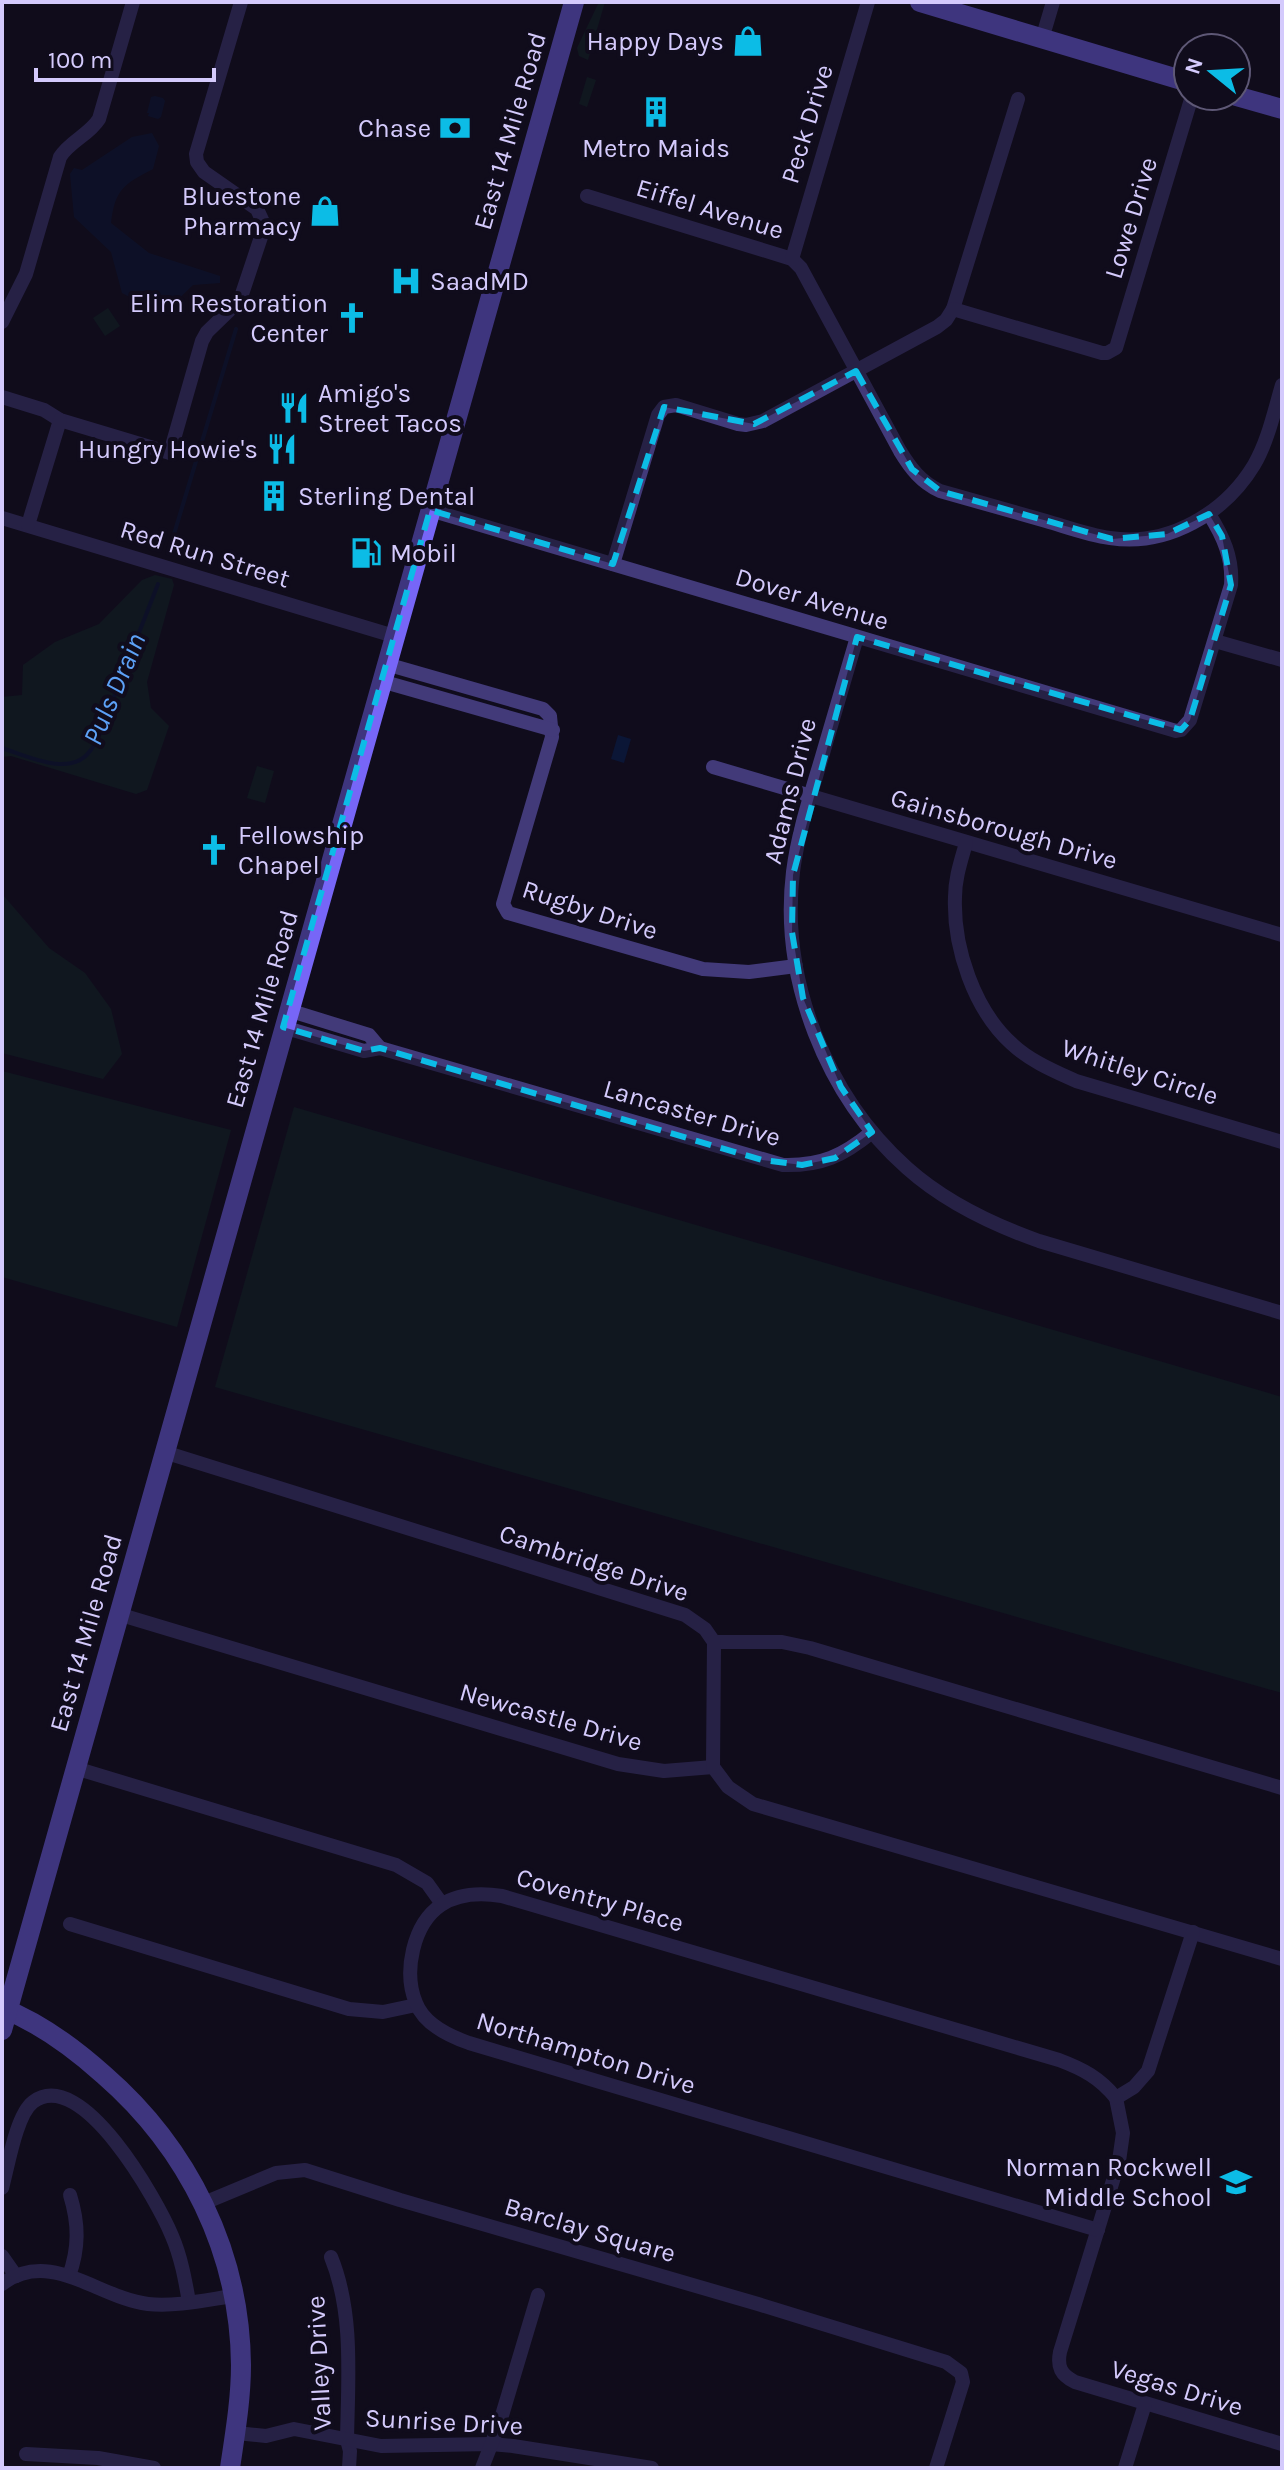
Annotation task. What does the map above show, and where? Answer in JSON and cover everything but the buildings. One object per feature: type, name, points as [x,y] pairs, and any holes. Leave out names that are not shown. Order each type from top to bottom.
[{"type":"main road","name":"East 14 Mile Road","points":[[2,2030],[5,2009],[574,2]]},
{"type":"main road","points":[[920,2],[1172,77]]},
{"type":"main road","points":[[1252,101],[1282,109]]},
{"type":"main road","points":[[5,2009],[32,2023],[84,2059],[127,2095],[168,2143],[204,2203],[223,2249],[240,2338],[236,2433],[230,2468]]},
{"type":"street","points":[[2,322],[26,274],[60,157],[99,119],[133,2]]},
{"type":"street","points":[[2,397],[44,410],[60,420],[170,453],[202,341],[207,332],[240,300],[262,234],[263,222],[257,209],[204,172],[196,154],[241,2]]},
{"type":"street","name":"Peck Drive","points":[[792,259],[868,2]]},
{"type":"street","points":[[1042,39],[1053,2]]},
{"type":"street","points":[[613,564],[658,415],[664,407],[676,405],[738,424],[754,424],[946,320],[953,309],[1018,99]]},
{"type":"street","name":"Lowe Drive","points":[[953,309],[1102,353],[1112,351],[1118,342],[1187,112]]},
{"type":"street","name":"Eiffel Avenue","points":[[587,196],[792,259],[801,268],[912,469],[926,484],[940,491],[1112,539],[1167,534],[1187,527],[1227,500],[1263,448],[1282,385]]},
{"type":"street","points":[[28,525],[60,420]]},
{"type":"street","name":"Dover Avenue","points":[[430,510],[1169,730],[1181,730],[1190,720],[1215,641]]},
{"type":"street","points":[[1209,514],[1222,536],[1232,573],[1215,641],[1282,660]]},
{"type":"street","name":"Red Run Street","points":[[2,518],[394,636]]},
{"type":"street","name":"Adams Drive","points":[[857,637],[798,842],[793,875],[792,932],[803,998],[825,1057],[872,1132]]},
{"type":"street","name":"Rugby Drive","points":[[384,672],[553,730],[504,898],[503,904],[508,913],[703,969],[749,972],[796,966]]},
{"type":"street","name":"Gainsborough Drive","points":[[713,767],[1282,935]]},
{"type":"street","name":"Whitley Circle","points":[[966,843],[954,900],[960,947],[970,982],[1011,1043],[1052,1070],[1076,1081],[1282,1142]]},
{"type":"street","name":"Lancaster Drive","points":[[286,1019],[364,1051],[380,1048],[783,1165],[802,1165],[835,1158],[872,1132]]},
{"type":"street","points":[[872,1132],[924,1181],[965,1209],[1002,1227],[1282,1313]]},
{"type":"street","name":"Cambridge Drive","points":[[164,1452],[685,1615],[705,1629],[714,1642]]},
{"type":"street","name":"Newcastle Drive","points":[[118,1614],[618,1764],[664,1771],[713,1767]]},
{"type":"street","points":[[1282,1788],[810,1648],[769,1641],[714,1642],[713,1767],[728,1787],[753,1804],[1282,1959]]},
{"type":"street","points":[[70,1924],[349,2009],[383,2012],[416,2005],[411,1985],[412,1956],[424,1925],[442,1904],[421,1877],[396,1865],[75,1768]]},
{"type":"street","name":"Coventry Place","points":[[442,1904],[479,1894],[502,1896],[1059,2060],[1088,2071],[1116,2098]]},
{"type":"street","points":[[1098,2230],[1122,2146],[1123,2133],[1116,2098],[1143,2079],[1154,2060],[1193,1932]]},
{"type":"street","name":"Northampton Drive","points":[[416,2005],[433,2024],[469,2043],[1098,2230]]},
{"type":"street","points":[[2,2188],[23,2116],[33,2102],[65,2097],[79,2106],[118,2147],[145,2182],[174,2239],[189,2302]]},
{"type":"street","name":"Barclay Square","points":[[204,2203],[276,2173],[305,2170],[933,2357],[961,2373],[963,2382],[936,2468]]},
{"type":"street","points":[[69,2276],[78,2237],[70,2195]]},
{"type":"street","name":"Vegas Drive","points":[[1098,2230],[1060,2352],[1061,2371],[1075,2382],[1282,2444]]},
{"type":"street","points":[[2,2256],[16,2276]]},
{"type":"street","name":"Valley Drive","points":[[331,2257],[339,2275],[347,2325],[349,2468]]},
{"type":"street","points":[[2,2284],[16,2276],[41,2270],[69,2276],[150,2304],[233,2296]]},
{"type":"street","points":[[482,2468],[500,2422],[538,2295]]},
{"type":"street","points":[[1125,2468],[1145,2404]]},
{"type":"street","name":"Sunrise Drive","points":[[236,2433],[266,2436],[294,2429],[381,2446],[491,2444],[652,2468]]},
{"type":"street","points":[[26,2454],[98,2458],[154,2468]]},
{"type":"highlighted area","points":[[856,371],[912,469],[940,491],[1112,539],[1167,534],[1209,514],[1222,536],[1231,585],[1190,720],[1181,730],[857,637],[793,875],[792,932],[803,998],[841,1087],[872,1132],[835,1158],[802,1165],[762,1160],[380,1048],[364,1051],[283,1027],[430,510],[613,564],[664,407],[754,424]]},
{"type":"green space","points":[[599,2],[605,2],[588,60],[579,56],[577,48]]},
{"type":"green space","points":[[587,77],[596,80],[587,107],[579,104]]},
{"type":"green space","points":[[108,308],[120,326],[105,336],[93,318]]},
{"type":"green space","points":[[155,575],[172,579],[174,585],[147,682],[151,708],[169,726],[147,790],[136,794],[11,756],[2,757],[2,697],[22,695],[23,665],[55,642],[99,624],[142,580]]},
{"type":"green space","points":[[257,766],[274,771],[265,803],[247,798]]},
{"type":"green space","points":[[2,894],[49,948],[85,973],[111,1009],[122,1054],[103,1079],[2,1053]]},
{"type":"green space","points":[[2,1071],[231,1130],[177,1327],[2,1277]]},
{"type":"green space","points":[[294,1107],[1282,1397],[1282,1693],[215,1387]]},
{"type":"water","points":[[151,97],[165,101],[158,119],[147,113]]},
{"type":"water","points":[[152,133],[159,146],[153,169],[135,179],[118,195],[111,223],[149,253],[220,276],[220,283],[193,285],[166,311],[149,307],[122,293],[111,252],[74,217],[70,174],[74,168],[82,170],[132,137]]},
{"type":"water","points":[[618,735],[631,739],[624,763],[611,759]]},
{"type":"waterway","name":"Puls Drain","points":[[171,544],[236,329]]},
{"type":"waterway","name":"Puls Drain","points":[[2,748],[36,760],[60,764],[82,759],[90,751],[158,584]]},
{"type":"place","name":"Happy Days","points":[[748,41]]},
{"type":"place","name":"Metro Maids","points":[[656,112]]},
{"type":"place","name":"Chase","points":[[455,128]]},
{"type":"place","name":"Bluestone Pharmacy","points":[[325,211]]},
{"type":"place","name":"SaadMD","points":[[406,281]]},
{"type":"place","name":"Elim Restoration Center","points":[[352,318]]},
{"type":"place","name":"Amigo's Street Tacos","points":[[294,408]]},
{"type":"place","name":"Hungry Howie's","points":[[282,449]]},
{"type":"place","name":"Sterling Dental","points":[[274,496]]},
{"type":"place","name":"Mobil","points":[[366,553]]},
{"type":"place","name":"Fellowship Chapel","points":[[214,850]]},
{"type":"place","name":"Norman Rockwell Middle School","points":[[1236,2182]]}]
